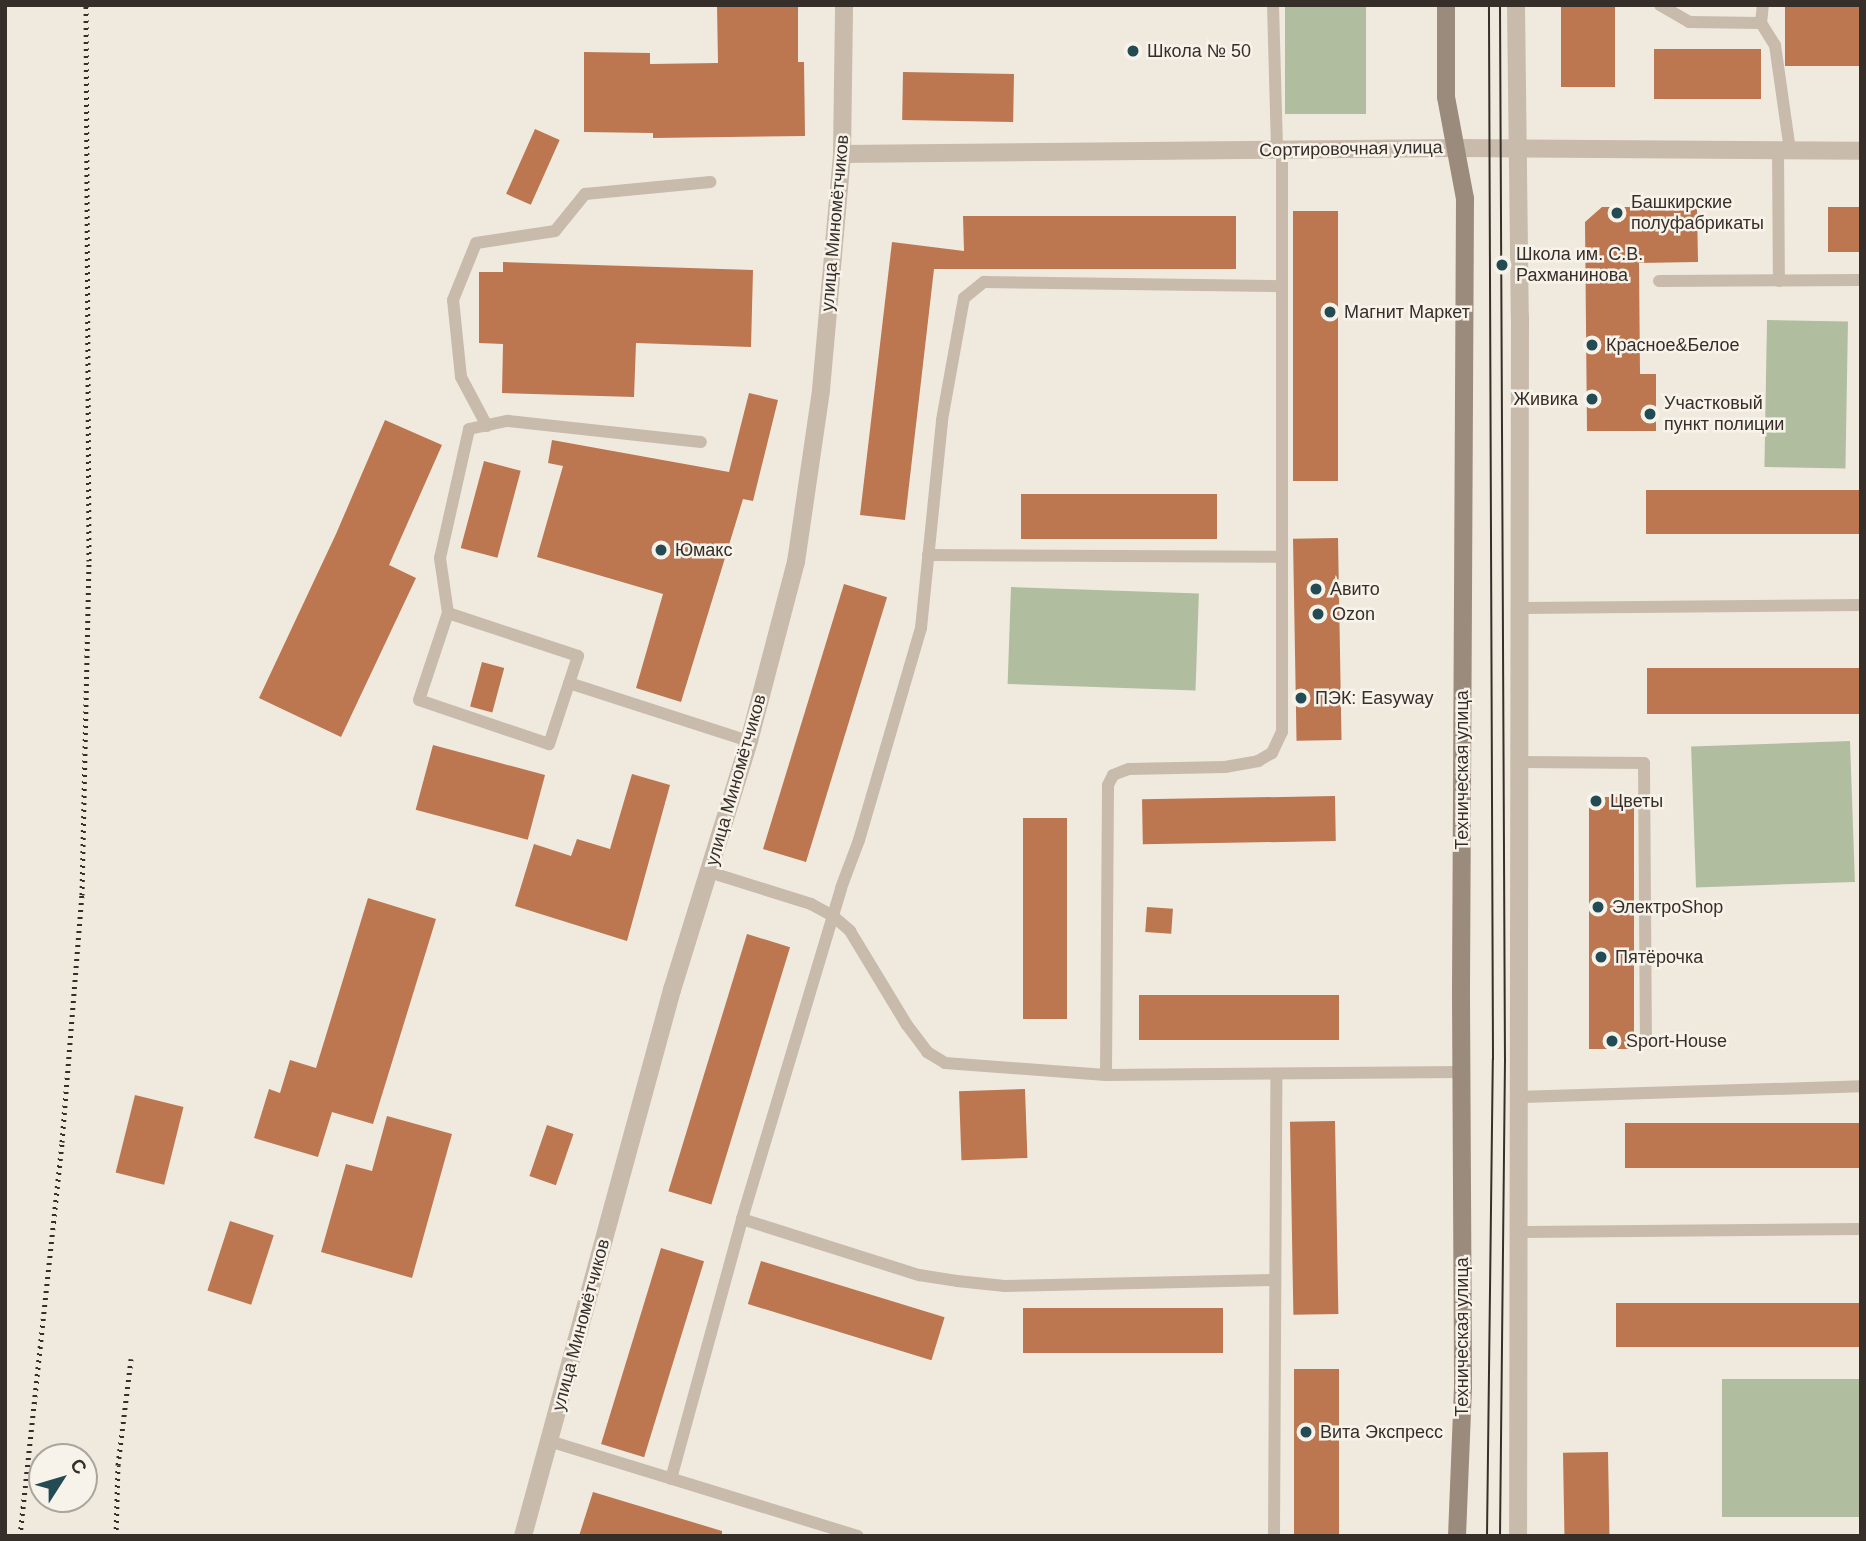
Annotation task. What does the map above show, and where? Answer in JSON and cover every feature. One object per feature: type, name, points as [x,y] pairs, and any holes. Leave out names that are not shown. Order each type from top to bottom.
[{"type":"main road","name":"Техническая улица","points":[[1446,5],[1446,97],[1465,199],[1463,1387],[1457,1536]]},
{"type":"street","name":"улица Миномётчиков","points":[[523,1536],[672,990],[749,741],[796,562],[821,390],[842,154],[844,5]]},
{"type":"street","points":[[1516,5],[1520,317],[1518,1536]]},
{"type":"street","name":"Сортировочная улица","points":[[842,154],[1456,148],[1861,151]]},
{"type":"lane","points":[[1106,1075],[1108,785],[1114,775],[1129,769],[1225,767],[1258,761],[1272,753],[1282,732],[1282,286],[1280,150],[1273,5]]},
{"type":"lane","points":[[1660,5],[1689,22],[1761,23]]},
{"type":"lane","points":[[1763,5],[1761,23],[1775,46],[1784,151],[1779,281]]},
{"type":"lane","points":[[487,426],[461,377],[453,300],[475,243],[555,231],[585,194],[710,182]]},
{"type":"lane","points":[[1660,281],[1861,280]]},
{"type":"lane","points":[[671,1479],[742,1219],[833,916],[859,840],[921,628],[942,421],[964,299],[976,286],[984,282],[1282,286]]},
{"type":"lane","points":[[447,613],[578,656],[549,744],[419,700],[447,613],[440,558],[469,429],[508,421],[701,442]]},
{"type":"lane","points":[[928,555],[1282,557]]},
{"type":"lane","points":[[1520,608],[1861,605]]},
{"type":"lane","points":[[569,683],[749,741]]},
{"type":"lane","points":[[1519,762],[1644,763],[1646,1034]]},
{"type":"lane","points":[[709,872],[811,904],[833,916],[850,931],[907,1025],[927,1052],[946,1063],[1106,1075],[1462,1072]]},
{"type":"lane","points":[[1274,1536],[1276,1080]]},
{"type":"lane","points":[[1520,1097],[1861,1086]]},
{"type":"lane","points":[[742,1219],[919,1275],[957,1281],[1005,1286],[1275,1280]]},
{"type":"lane","points":[[1518,1232],[1861,1229]]},
{"type":"lane","points":[[549,1441],[858,1536]]},
{"type":"green space","points":[[1285,5],[1366,5],[1366,114],[1285,114]]},
{"type":"green space","points":[[1767,320],[1848,321],[1845,468],[1764,467]]},
{"type":"green space","points":[[1011,587],[1199,594],[1196,691],[1008,684]]},
{"type":"green space","points":[[1850,741],[1855,882],[1696,887],[1691,747]]},
{"type":"green space","points":[[1722,1379],[1861,1379],[1861,1517],[1722,1517]]},
{"type":"building","points":[[717,5],[798,5],[798,62],[804,62],[805,136],[653,138],[653,133],[584,132],[584,52],[650,53],[650,64],[718,63]]},
{"type":"building","points":[[1561,5],[1615,5],[1615,87],[1561,87]]},
{"type":"building","points":[[1785,5],[1861,5],[1861,66],[1785,66]]},
{"type":"building","points":[[1654,49],[1761,49],[1761,99],[1654,99]]},
{"type":"building","points":[[903,72],[1014,74],[1013,122],[902,120]]},
{"type":"building","points":[[535,129],[560,140],[531,205],[506,194]]},
{"type":"building","points":[[1602,207],[1697,207],[1698,262],[1639,263],[1640,374],[1656,374],[1656,431],[1587,431],[1585,222]]},
{"type":"building","points":[[1828,207],[1861,207],[1861,252],[1828,252]]},
{"type":"building","points":[[1293,211],[1338,211],[1338,481],[1293,481]]},
{"type":"building","points":[[963,216],[1236,216],[1236,269],[934,269],[905,520],[860,515],[892,242],[964,251]]},
{"type":"building","points":[[503,262],[753,270],[751,347],[636,343],[634,397],[502,393],[503,344],[479,343],[479,272],[503,272]]},
{"type":"building","points":[[749,393],[778,400],[753,501],[743,499],[681,702],[636,688],[663,594],[537,557],[563,466],[548,463],[552,440],[729,472]]},
{"type":"building","points":[[385,420],[442,445],[389,565],[416,578],[341,737],[259,698],[336,534]]},
{"type":"building","points":[[484,461],[521,471],[497,558],[461,548]]},
{"type":"building","points":[[1646,490],[1861,490],[1861,534],[1646,534]]},
{"type":"building","points":[[1021,494],[1217,494],[1217,539],[1021,539]]},
{"type":"building","points":[[1338,538],[1342,740],[1297,741],[1293,539]]},
{"type":"building","points":[[844,584],[887,597],[806,862],[763,849]]},
{"type":"building","points":[[482,662],[504,668],[492,712],[470,706]]},
{"type":"building","points":[[1647,668],[1861,668],[1861,714],[1647,714]]},
{"type":"building","points":[[433,745],[545,775],[528,840],[416,810]]},
{"type":"building","points":[[632,774],[670,785],[627,941],[515,906],[534,844],[571,856],[577,839],[610,849]]},
{"type":"building","points":[[1335,796],[1336,841],[1143,844],[1142,799]]},
{"type":"building","points":[[1589,797],[1634,797],[1634,1049],[1589,1049]]},
{"type":"building","points":[[1023,818],[1067,818],[1067,1019],[1023,1019]]},
{"type":"building","points":[[368,898],[436,919],[373,1124],[332,1112],[318,1157],[254,1138],[269,1089],[280,1093],[290,1060],[316,1068]]},
{"type":"building","points":[[1147,907],[1173,909],[1171,934],[1145,932]]},
{"type":"building","points":[[747,934],[790,947],[711,1204],[668,1191]]},
{"type":"building","points":[[1139,995],[1339,995],[1339,1040],[1139,1040]]},
{"type":"building","points":[[1025,1089],[1027,1158],[961,1160],[959,1091]]},
{"type":"building","points":[[135,1095],[184,1107],[164,1185],[116,1173]]},
{"type":"building","points":[[387,1116],[452,1134],[412,1278],[321,1252],[346,1164],[372,1171]]},
{"type":"building","points":[[1335,1121],[1338,1314],[1293,1315],[1290,1122]]},
{"type":"building","points":[[1625,1123],[1861,1123],[1861,1168],[1625,1168]]},
{"type":"building","points":[[547,1125],[573,1134],[556,1185],[529,1176]]},
{"type":"building","points":[[230,1221],[274,1235],[251,1305],[207,1290]]},
{"type":"building","points":[[661,1248],[704,1261],[644,1457],[601,1444]]},
{"type":"building","points":[[761,1261],[945,1317],[931,1360],[748,1304]]},
{"type":"building","points":[[1616,1303],[1861,1303],[1861,1347],[1616,1347]]},
{"type":"building","points":[[1023,1308],[1223,1308],[1223,1353],[1023,1353]]},
{"type":"building","points":[[1294,1369],[1339,1369],[1339,1536],[1294,1536]]},
{"type":"building","points":[[1608,1452],[1609,1536],[1564,1536],[1563,1453]]},
{"type":"building","points":[[593,1492],[722,1531],[722,1536],[579,1536]]},
{"type":"tram line","points":[[1487,1536],[1493,1059],[1489,5]]},
{"type":"tram line","points":[[1500,5],[1505,1059],[1500,1536]]},
{"type":"railway","points":[[20,1536],[62,1142],[82,895],[89,561],[86,5]]},
{"type":"railway","points":[[116,1536],[118,1465],[131,1359]]},
{"type":"place","name":"Школа № 50","points":[[1133,51]]},
{"type":"place","name":"Башкирские полуфабрикаты","points":[[1617,213]]},
{"type":"place","name":"Школа им. С.В. Рахманинова","points":[[1502,265]]},
{"type":"place","name":"Магнит Маркет","points":[[1330,312]]},
{"type":"place","name":"Красное&Белое","points":[[1592,345]]},
{"type":"place","name":"Живика","points":[[1592,399]]},
{"type":"place","name":"Участковый пункт полиции","points":[[1650,414]]},
{"type":"place","name":"Юмакс","points":[[661,550]]},
{"type":"place","name":"Авито","points":[[1316,589]]},
{"type":"place","name":"Ozon","points":[[1318,614]]},
{"type":"place","name":"ПЭК: Easyway","points":[[1301,698]]},
{"type":"place","name":"Цветы","points":[[1596,801]]},
{"type":"place","name":"ЭлектроShop","points":[[1598,907]]},
{"type":"place","name":"Пятёрочка","points":[[1601,957]]},
{"type":"place","name":"Sport-House","points":[[1612,1041]]},
{"type":"place","name":"Вита Экспресс","points":[[1306,1432]]}]
